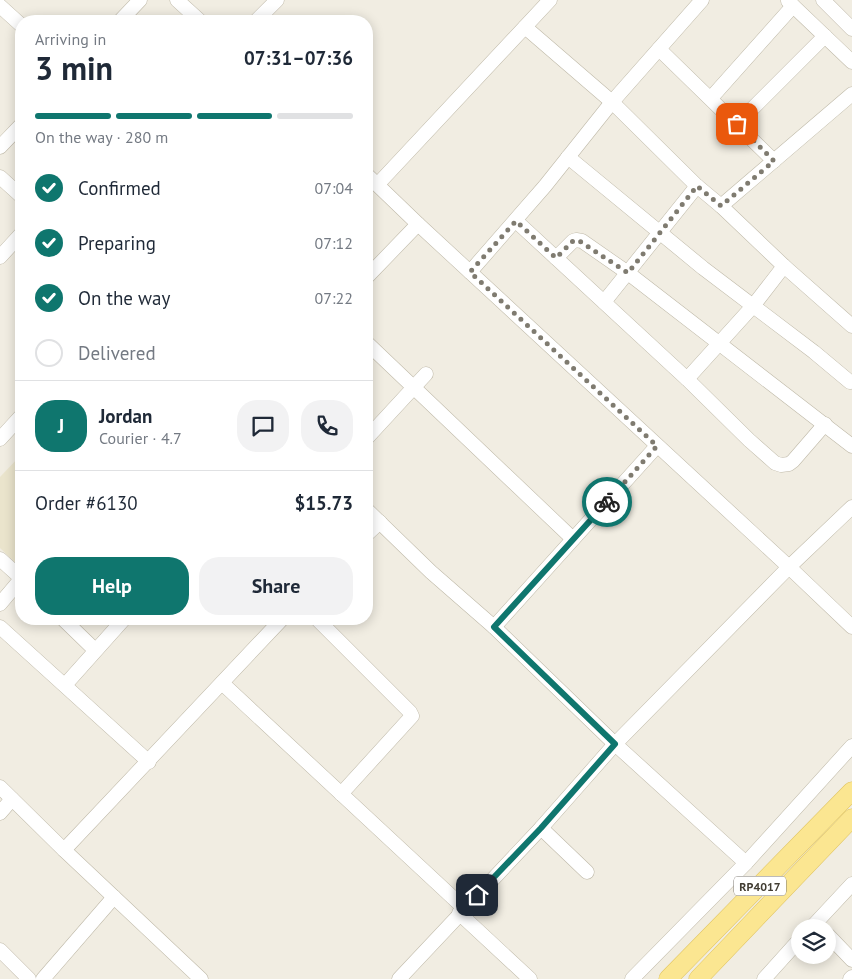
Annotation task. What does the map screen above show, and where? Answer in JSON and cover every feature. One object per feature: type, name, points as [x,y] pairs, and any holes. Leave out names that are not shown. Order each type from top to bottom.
[{"type":"main road","name":"RP4017","points":[[668,979],[852,792]]},
{"type":"main road","name":"RP4017","points":[[698,979],[852,818]]},
{"type":"street","points":[[126,15],[140,0]]},
{"type":"street","points":[[177,0],[193,15]]},
{"type":"street","points":[[262,15],[277,0]]},
{"type":"street","points":[[378,184],[550,0]]},
{"type":"street","points":[[470,272],[516,221],[612,102],[702,0]]},
{"type":"street","points":[[823,0],[852,29]]},
{"type":"street","points":[[711,98],[790,3],[852,62]]},
{"type":"street","points":[[0,6],[15,20]]},
{"type":"street","points":[[525,27],[612,102],[697,186],[852,326]]},
{"type":"street","points":[[838,48],[852,34]]},
{"type":"street","points":[[737,124],[825,36]]},
{"type":"street","points":[[659,48],[774,161]]},
{"type":"street","points":[[721,206],[852,94]]},
{"type":"street","points":[[0,147],[15,131]]},
{"type":"street","points":[[568,157],[660,233],[850,382]]},
{"type":"street","points":[[0,177],[15,191]]},
{"type":"street","points":[[373,180],[418,224],[852,627]]},
{"type":"street","points":[[604,302],[697,186]]},
{"type":"street","points":[[516,221],[687,379],[749,440],[775,462],[781,465],[793,462],[824,424]]},
{"type":"street","points":[[373,271],[418,224]]},
{"type":"street","points":[[556,258],[573,241],[578,240],[628,273],[852,446]]},
{"type":"street","points":[[0,257],[15,241]]},
{"type":"street","points":[[687,379],[753,306],[784,266]]},
{"type":"street","points":[[373,349],[573,539]]},
{"type":"street","points":[[373,431],[426,374]]},
{"type":"street","points":[[0,439],[15,424]]},
{"type":"street","points":[[494,627],[657,446]]},
{"type":"street","points":[[398,979],[541,828],[615,744],[789,567],[852,507]]},
{"type":"street","points":[[373,516],[431,572],[494,627],[615,744],[746,863]]},
{"type":"street","points":[[373,528],[380,522]]},
{"type":"street","points":[[0,559],[15,573]]},
{"type":"street","points":[[0,604],[15,586]]},
{"type":"street","points":[[69,625],[95,650]]},
{"type":"street","points":[[65,685],[118,625]]},
{"type":"street","points":[[64,850],[276,625]]},
{"type":"street","points":[[323,625],[412,716],[341,794]]},
{"type":"street","points":[[0,627],[149,762]]},
{"type":"street","points":[[222,683],[341,794],[530,979]]},
{"type":"street","points":[[632,979],[746,863],[852,746]]},
{"type":"street","points":[[0,787],[64,850],[202,979]]},
{"type":"street","points":[[0,813],[12,799]]},
{"type":"street","points":[[541,828],[587,872]]},
{"type":"street","points":[[822,919],[852,884]]},
{"type":"street","points":[[43,979],[114,897]]},
{"type":"street","points":[[836,943],[852,960]]},
{"type":"street","points":[[764,979],[791,949]]},
{"type":"street","points":[[0,950],[29,979]]},
{"type":"shaded area","points":[[15,461],[15,562],[0,548],[0,477]]},
{"type":"way so far","points":[[607,502],[657,446],[470,272],[516,221],[556,258],[573,241],[578,240],[628,273],[697,186],[721,206],[774,161],[737,124]]},
{"type":"route","points":[[477,895],[541,828],[615,744],[494,627],[607,502]]}]
